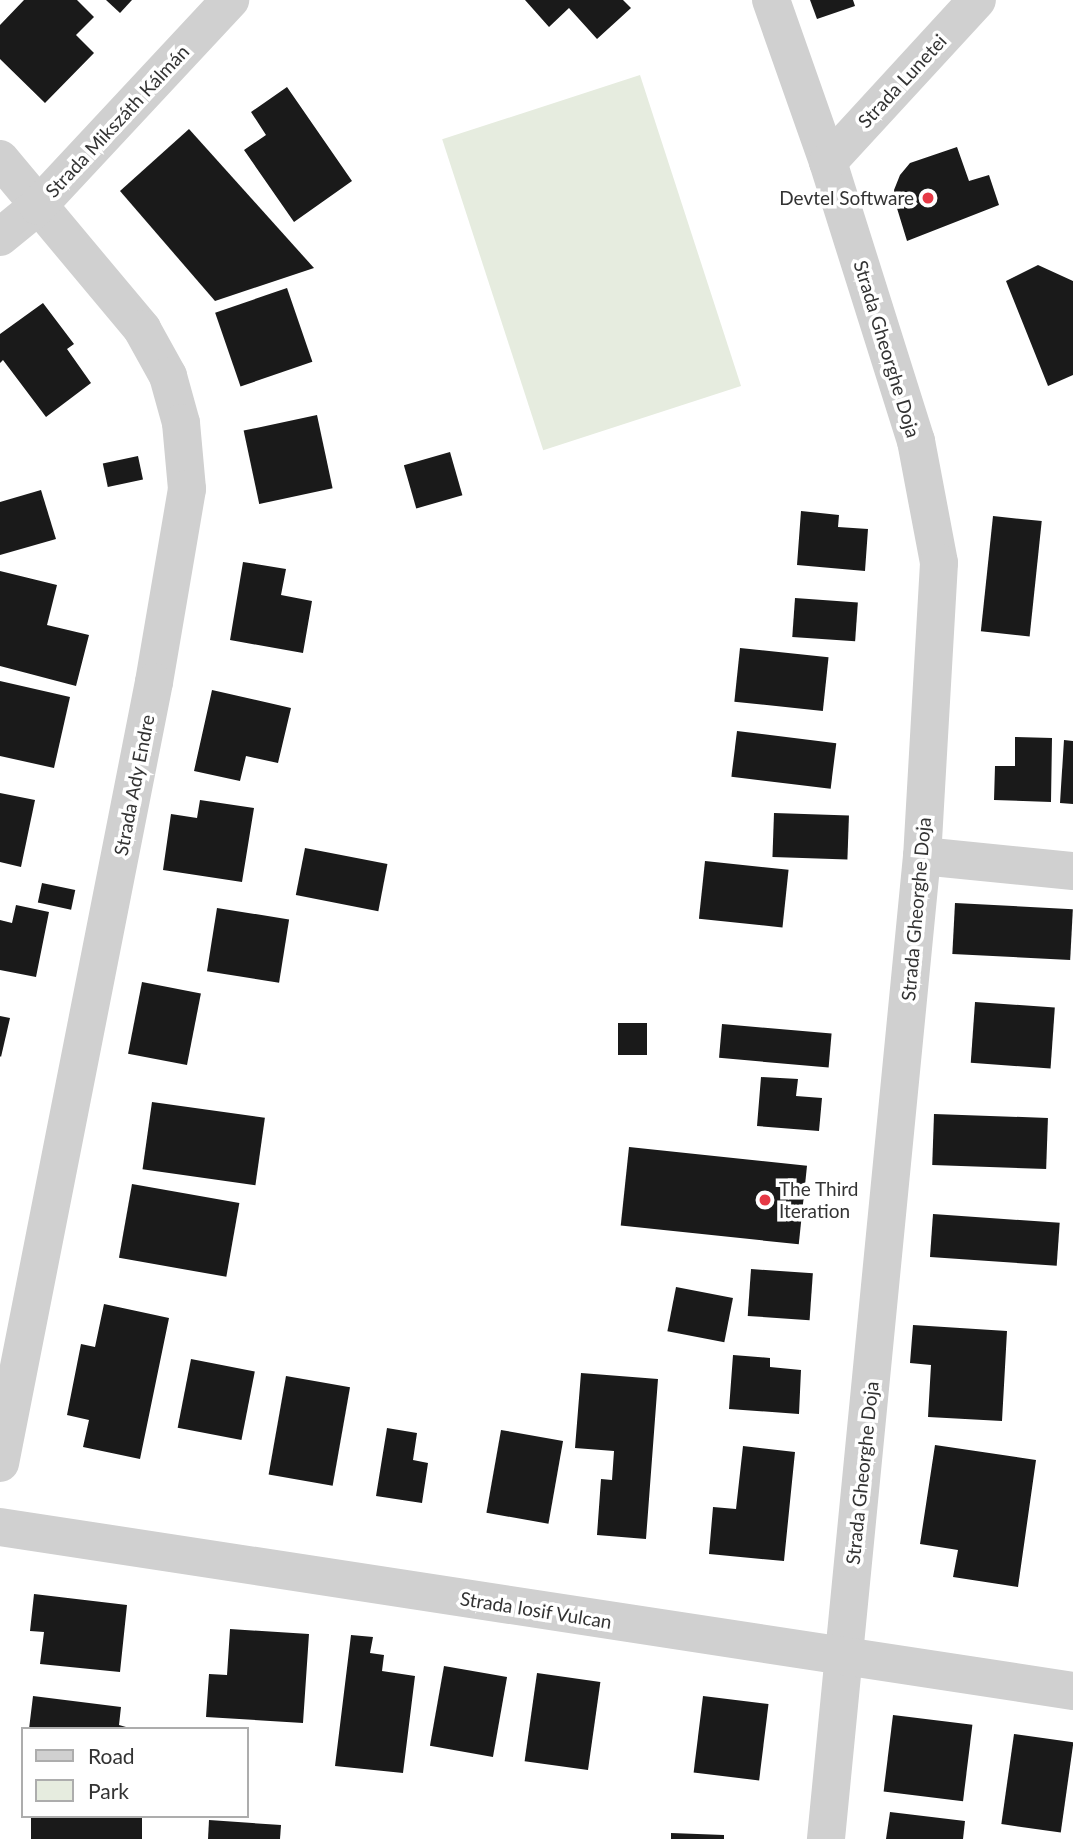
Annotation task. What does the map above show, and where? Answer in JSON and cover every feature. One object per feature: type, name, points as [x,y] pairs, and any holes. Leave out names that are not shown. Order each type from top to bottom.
[{"type":"street","name":"Strada Mikszáth Kálmán","points":[[0,236],[38,206],[230,0]]},
{"type":"street","name":"Strada Gheorghe Doja","points":[[771,0],[828,162],[916,441],[939,563],[922,856],[826,1839]]},
{"type":"street","name":"Strada Lunetei","points":[[828,162],[977,0]]},
{"type":"street","name":"Strada Ady Endre","points":[[0,159],[142,329],[168,376],[181,423],[187,489],[154,682],[0,1463]]},
{"type":"street","points":[[922,856],[1073,871]]},
{"type":"street","name":"Strada Iosif Vulcan","points":[[0,1527],[844,1658],[1073,1690]]},
{"type":"green space","points":[[640,75],[741,386],[543,450],[442,139]]},
{"type":"building","points":[[24,0],[77,0],[94,17],[76,35],[94,53],[45,103],[0,59],[0,25]]},
{"type":"building","points":[[106,0],[132,0],[120,13]]},
{"type":"building","points":[[525,0],[623,0],[631,8],[597,39],[569,8],[549,27]]},
{"type":"building","points":[[810,0],[853,0],[855,6],[817,19]]},
{"type":"building","points":[[287,87],[352,181],[294,222],[244,150],[266,135],[251,112]]},
{"type":"building","points":[[189,129],[314,268],[215,301],[120,191]]},
{"type":"building","points":[[957,147],[969,181],[989,175],[999,205],[907,241],[894,190],[900,175],[910,163]]},
{"type":"building","points":[[1038,265],[1073,281],[1073,375],[1048,386],[1006,281]]},
{"type":"building","points":[[287,288],[312,362],[241,386],[215,313]]},
{"type":"building","points":[[43,303],[74,344],[67,349],[91,383],[46,417],[3,360],[0,363],[0,334]]},
{"type":"building","points":[[317,415],[333,488],[259,504],[244,431]]},
{"type":"building","points":[[450,452],[462,495],[416,508],[404,465]]},
{"type":"building","points":[[138,456],[143,479],[108,487],[103,463]]},
{"type":"building","points":[[41,490],[56,539],[0,555],[0,502]]},
{"type":"building","points":[[801,511],[839,515],[838,527],[868,529],[865,571],[797,565]]},
{"type":"building","points":[[993,516],[1042,521],[1030,636],[981,631]]},
{"type":"building","points":[[243,562],[286,569],[281,595],[312,601],[303,653],[230,640]]},
{"type":"building","points":[[0,571],[57,585],[47,625],[89,635],[76,686],[0,666]]},
{"type":"building","points":[[795,598],[858,602],[855,641],[792,637]]},
{"type":"building","points":[[740,648],[829,657],[823,711],[734,702]]},
{"type":"building","points":[[0,681],[70,697],[54,768],[0,756]]},
{"type":"building","points":[[212,690],[291,708],[278,763],[246,756],[240,781],[194,771]]},
{"type":"building","points":[[737,731],[836,743],[831,789],[731,777]]},
{"type":"building","points":[[1015,737],[1052,738],[1051,802],[994,800],[995,766],[1015,766]]},
{"type":"building","points":[[1064,740],[1073,741],[1073,804],[1060,803]]},
{"type":"building","points":[[0,793],[35,800],[21,867],[0,862]]},
{"type":"building","points":[[200,800],[254,808],[242,882],[163,870],[171,814],[197,818]]},
{"type":"building","points":[[774,813],[849,816],[847,860],[772,857]]},
{"type":"building","points":[[305,848],[387,864],[378,911],[296,895]]},
{"type":"building","points":[[705,861],[789,870],[782,927],[699,919]]},
{"type":"building","points":[[42,883],[75,890],[71,910],[38,903]]},
{"type":"building","points":[[955,903],[1073,909],[1070,960],[952,954]]},
{"type":"building","points":[[16,905],[49,912],[36,977],[0,970],[0,920],[12,923]]},
{"type":"building","points":[[217,908],[289,919],[279,983],[207,971]]},
{"type":"building","points":[[142,982],[201,993],[187,1065],[128,1054]]},
{"type":"building","points":[[975,1002],[1055,1008],[1051,1068],[971,1063]]},
{"type":"building","points":[[0,1016],[10,1018],[1,1057],[0,1056]]},
{"type":"building","points":[[618,1023],[647,1023],[647,1055],[618,1055]]},
{"type":"building","points":[[722,1024],[832,1034],[829,1067],[719,1058]]},
{"type":"building","points":[[761,1077],[798,1079],[796,1096],[822,1098],[819,1131],[757,1126]]},
{"type":"building","points":[[152,1102],[265,1118],[255,1185],[143,1169]]},
{"type":"building","points":[[934,1114],[1048,1118],[1046,1169],[932,1165]]},
{"type":"building","points":[[629,1147],[807,1166],[799,1244],[621,1226]]},
{"type":"building","points":[[132,1184],[239,1203],[226,1277],[119,1258]]},
{"type":"building","points":[[933,1214],[1060,1223],[1057,1266],[930,1257]]},
{"type":"building","points":[[751,1269],[813,1273],[810,1320],[748,1316]]},
{"type":"building","points":[[676,1287],[733,1298],[724,1342],[667,1331]]},
{"type":"building","points":[[104,1304],[169,1318],[140,1459],[83,1447],[89,1420],[67,1415],[81,1344],[95,1347]]},
{"type":"building","points":[[913,1325],[1007,1331],[1002,1421],[928,1417],[931,1365],[910,1363]]},
{"type":"building","points":[[733,1355],[770,1358],[770,1367],[801,1370],[799,1414],[729,1409]]},
{"type":"building","points":[[191,1359],[255,1371],[241,1440],[178,1428]]},
{"type":"building","points":[[581,1373],[658,1379],[646,1539],[597,1535],[601,1479],[612,1480],[614,1451],[575,1448]]},
{"type":"building","points":[[286,1376],[350,1387],[333,1486],[269,1474]]},
{"type":"building","points":[[387,1428],[417,1433],[413,1460],[428,1463],[422,1503],[376,1496]]},
{"type":"building","points":[[501,1430],[563,1441],[548,1524],[486,1513]]},
{"type":"building","points":[[935,1445],[1036,1460],[1018,1587],[953,1577],[958,1550],[920,1544]]},
{"type":"building","points":[[743,1446],[795,1452],[784,1561],[709,1554],[713,1507],[736,1509]]},
{"type":"building","points":[[34,1594],[127,1605],[120,1672],[40,1664],[44,1632],[30,1631]]},
{"type":"building","points":[[230,1629],[309,1634],[303,1723],[206,1717],[209,1674],[227,1675]]},
{"type":"building","points":[[351,1635],[373,1637],[370,1653],[384,1655],[382,1671],[415,1676],[403,1773],[335,1766]]},
{"type":"building","points":[[444,1666],[507,1677],[493,1757],[430,1746]]},
{"type":"building","points":[[537,1673],[600,1682],[588,1770],[525,1761]]},
{"type":"building","points":[[33,1696],[121,1707],[119,1725],[126,1727],[29,1727]]},
{"type":"building","points":[[703,1696],[769,1704],[759,1780],[694,1772]]},
{"type":"building","points":[[893,1715],[972,1725],[963,1801],[884,1791]]},
{"type":"building","points":[[1014,1734],[1073,1742],[1061,1832],[1001,1824]]},
{"type":"building","points":[[890,1812],[965,1821],[963,1839],[886,1839]]},
{"type":"building","points":[[31,1818],[142,1818],[142,1839],[31,1839]]},
{"type":"building","points":[[209,1820],[281,1825],[280,1839],[208,1839]]},
{"type":"building","points":[[671,1833],[724,1835],[724,1839],[671,1839]]},
{"type":"place","name":"Devtel Software","points":[[928,198]]},
{"type":"place","name":"The Third Iteration","points":[[765,1200]]}]
